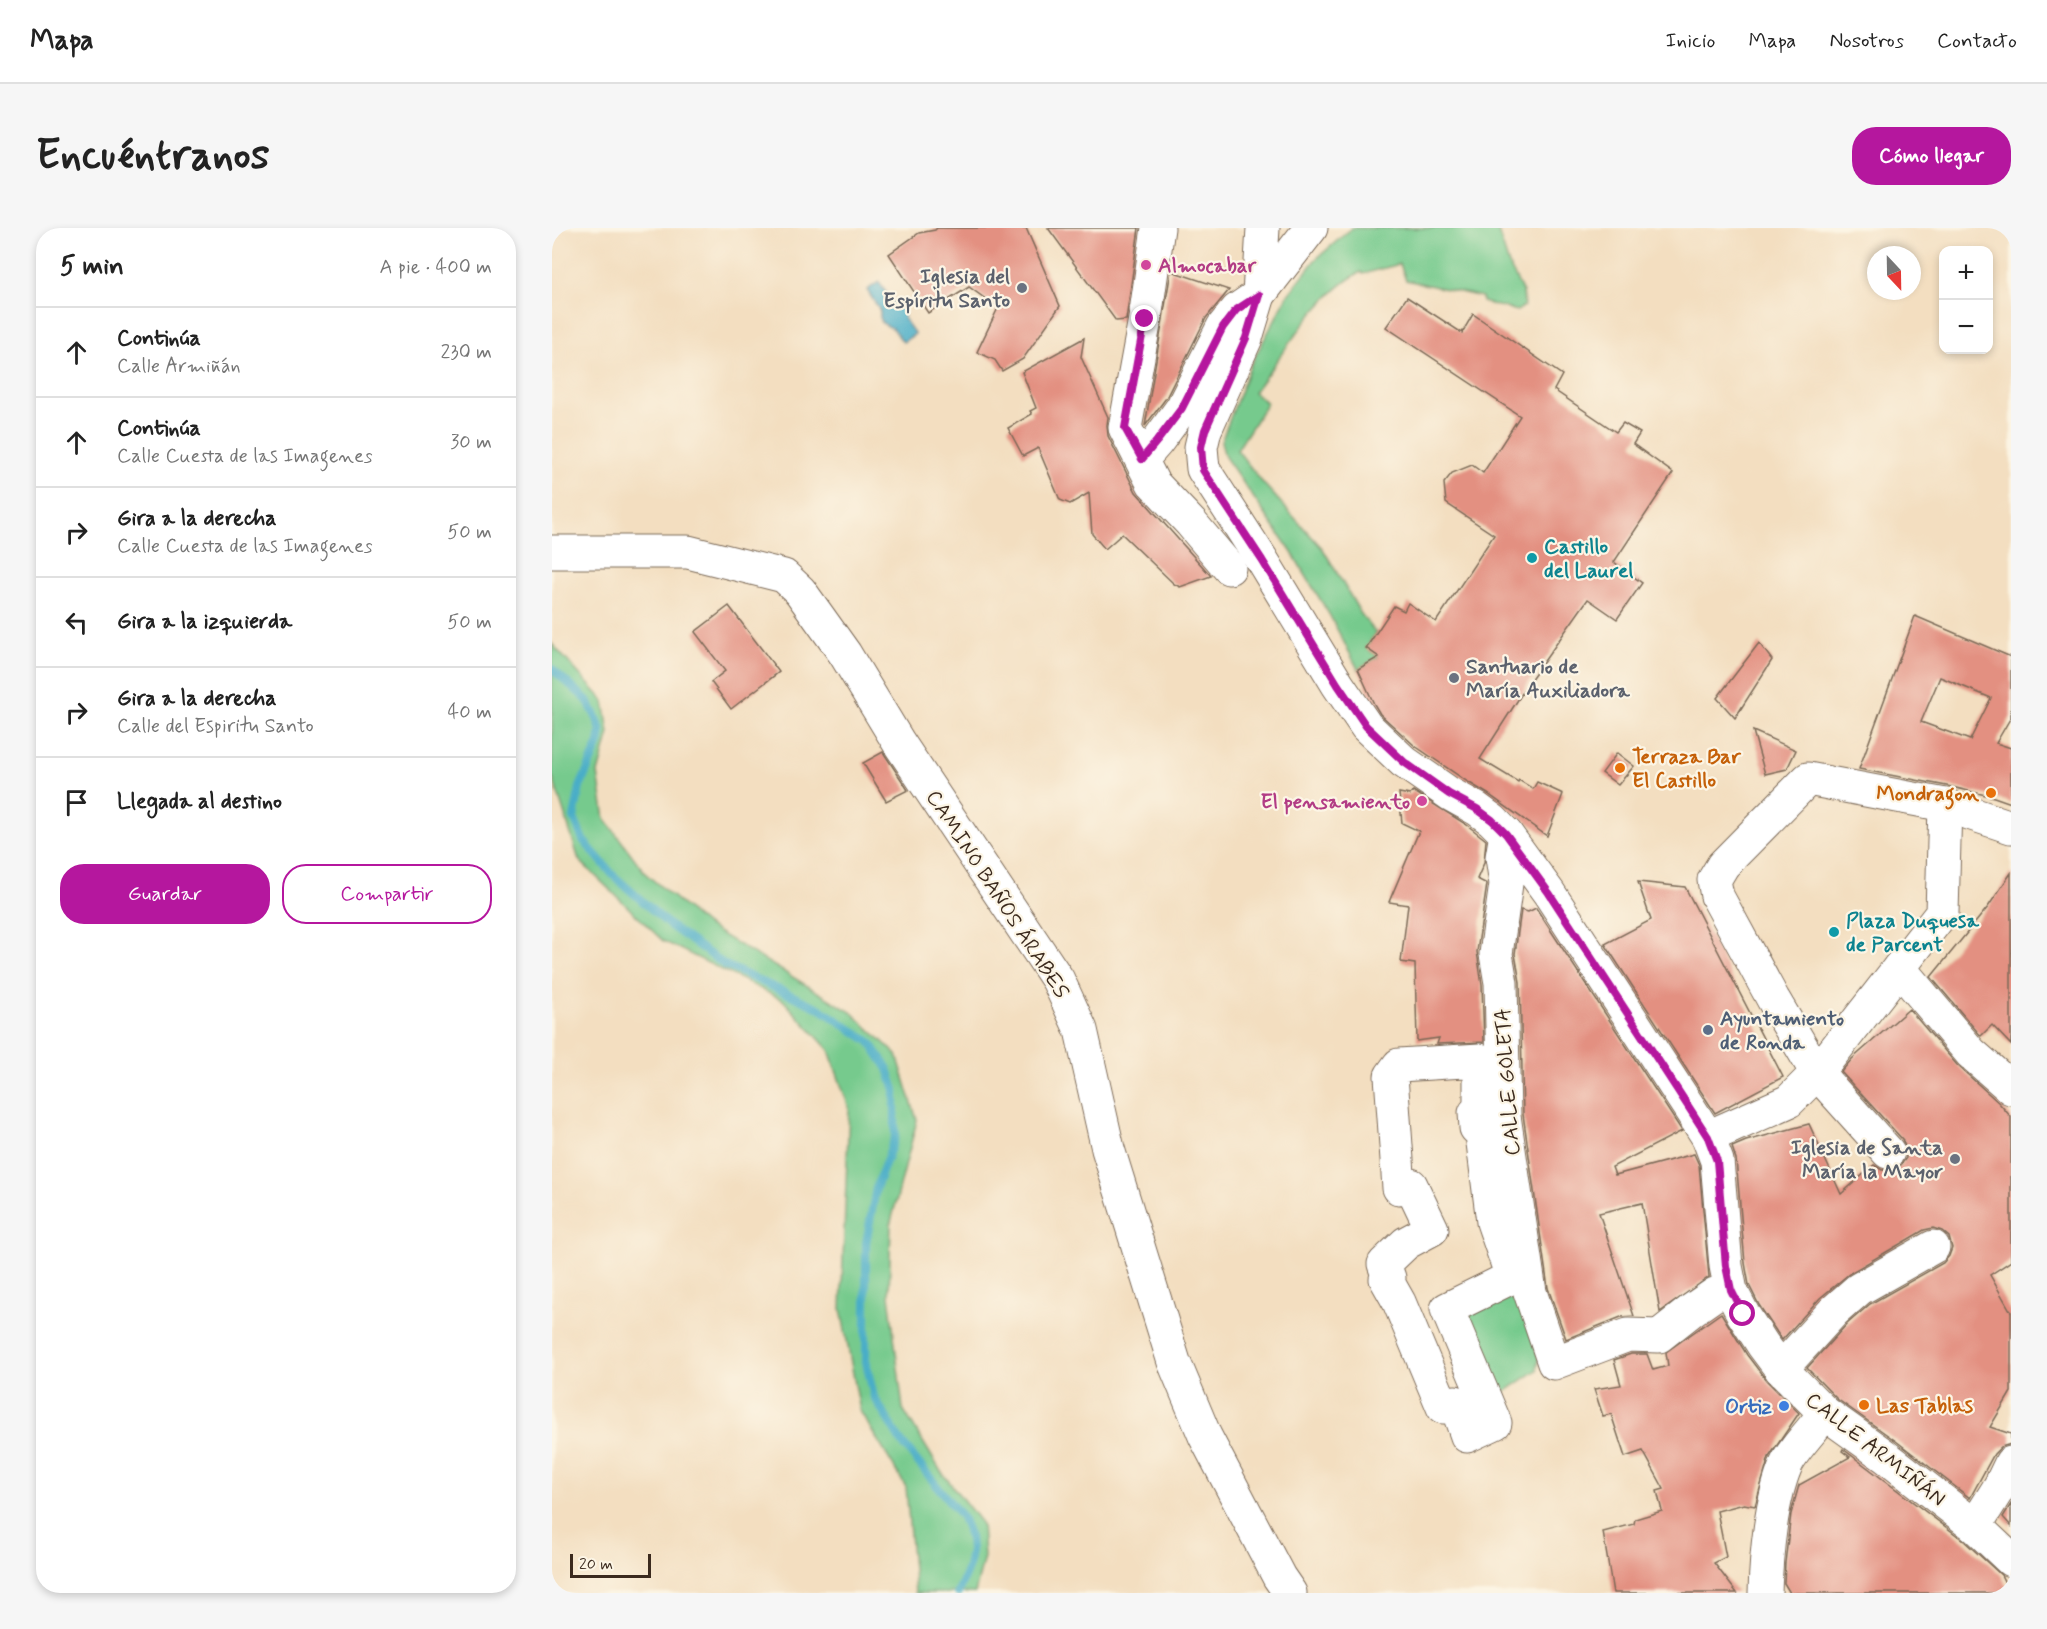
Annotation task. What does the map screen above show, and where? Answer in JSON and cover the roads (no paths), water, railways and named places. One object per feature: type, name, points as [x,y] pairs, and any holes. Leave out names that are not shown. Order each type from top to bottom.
[{"type":"street","points":[[1158,228],[1145,319],[1125,428],[1153,483],[1229,568]]},
{"type":"street","points":[[1259,295],[1263,228]]},
{"type":"street","points":[[1142,459],[1182,408],[1223,327],[1236,310],[1259,295],[1311,228]]},
{"type":"street","name":"CALLE ARMIÑÁN","points":[[1259,295],[1246,338],[1205,430],[1201,447],[1203,470],[1366,726],[1404,762],[1449,794],[1477,809],[1506,834],[1549,893],[1708,1137],[1717,1161],[1726,1266],[1731,1290],[1762,1345],[1781,1369],[1826,1413],[1975,1527],[2011,1560]]},
{"type":"street","name":"CAMINO BAÑOS ÁRABES","points":[[552,552],[688,552],[784,576],[800,591],[845,654],[899,743],[1058,980],[1081,1030],[1108,1149],[1174,1362],[1205,1436],[1279,1577],[1290,1593]]},
{"type":"street","points":[[1888,1152],[1816,1073],[1717,896],[1714,880],[1723,865],[1808,779],[1945,805],[2011,826]]},
{"type":"street","points":[[1708,1137],[1789,1101],[1816,1073],[1942,913],[1945,805]]},
{"type":"street","name":"CALLE GOLETA","points":[[1506,834],[1502,857],[1506,884],[1496,954],[1501,983],[1504,1116],[1530,1292],[1554,1363],[1628,1335],[1659,1336],[1715,1294],[1731,1290]]},
{"type":"street","points":[[1899,968],[1971,1053],[2011,1088]]},
{"type":"street","points":[[1480,1060],[1480,1113],[1475,1113],[1476,1128],[1481,1127],[1493,1222],[1512,1277],[1447,1309],[1495,1423],[1467,1436],[1455,1402],[1443,1407],[1399,1302],[1386,1279],[1389,1278],[1384,1264],[1406,1243],[1432,1229],[1411,1185],[1399,1188],[1391,1076],[1399,1065],[1480,1060]]},
{"type":"street","points":[[1781,1369],[1834,1311],[1860,1289],[1933,1247]]},
{"type":"street","points":[[1765,1593],[1766,1558],[1776,1498],[1786,1463],[1826,1413]]},
{"type":"street","points":[[1975,1527],[2011,1463]]},
{"type":"water","points":[[879,282],[892,302],[901,305],[904,310],[904,319],[915,334],[903,342],[892,328],[882,323],[880,311],[867,290]]},
{"type":"waterway","points":[[552,669],[587,700],[601,731],[599,743],[580,787],[574,818],[583,840],[613,875],[669,925],[725,965],[819,1008],[870,1042],[888,1069],[895,1090],[895,1137],[876,1188],[866,1243],[866,1362],[874,1397],[900,1440],[962,1517],[970,1537],[971,1551],[968,1568],[958,1593]]},
{"type":"place","name":"Almocabar","points":[[1146,265]]},
{"type":"place","name":"Iglesia del Espíritu Santo","points":[[1022,288]]},
{"type":"place","name":"Castillo del Laurel","points":[[1532,558]]},
{"type":"place","name":"Santuario de María Auxiliadora","points":[[1454,678]]},
{"type":"place","name":"Terraza Bar El Castillo","points":[[1620,768]]},
{"type":"place","name":"Mondragon","points":[[1991,793]]},
{"type":"place","name":"El pensamiento","points":[[1422,801]]},
{"type":"place","name":"Plaza Duquesa de Parcent","points":[[1834,932]]},
{"type":"place","name":"Ayuntamiento de Ronda","points":[[1708,1030]]},
{"type":"place","name":"Iglesia de Santa María la Mayor","points":[[1955,1159]]},
{"type":"place","name":"Las Tablas","points":[[1864,1405]]},
{"type":"place","name":"Ortiz","points":[[1784,1406]]}]
